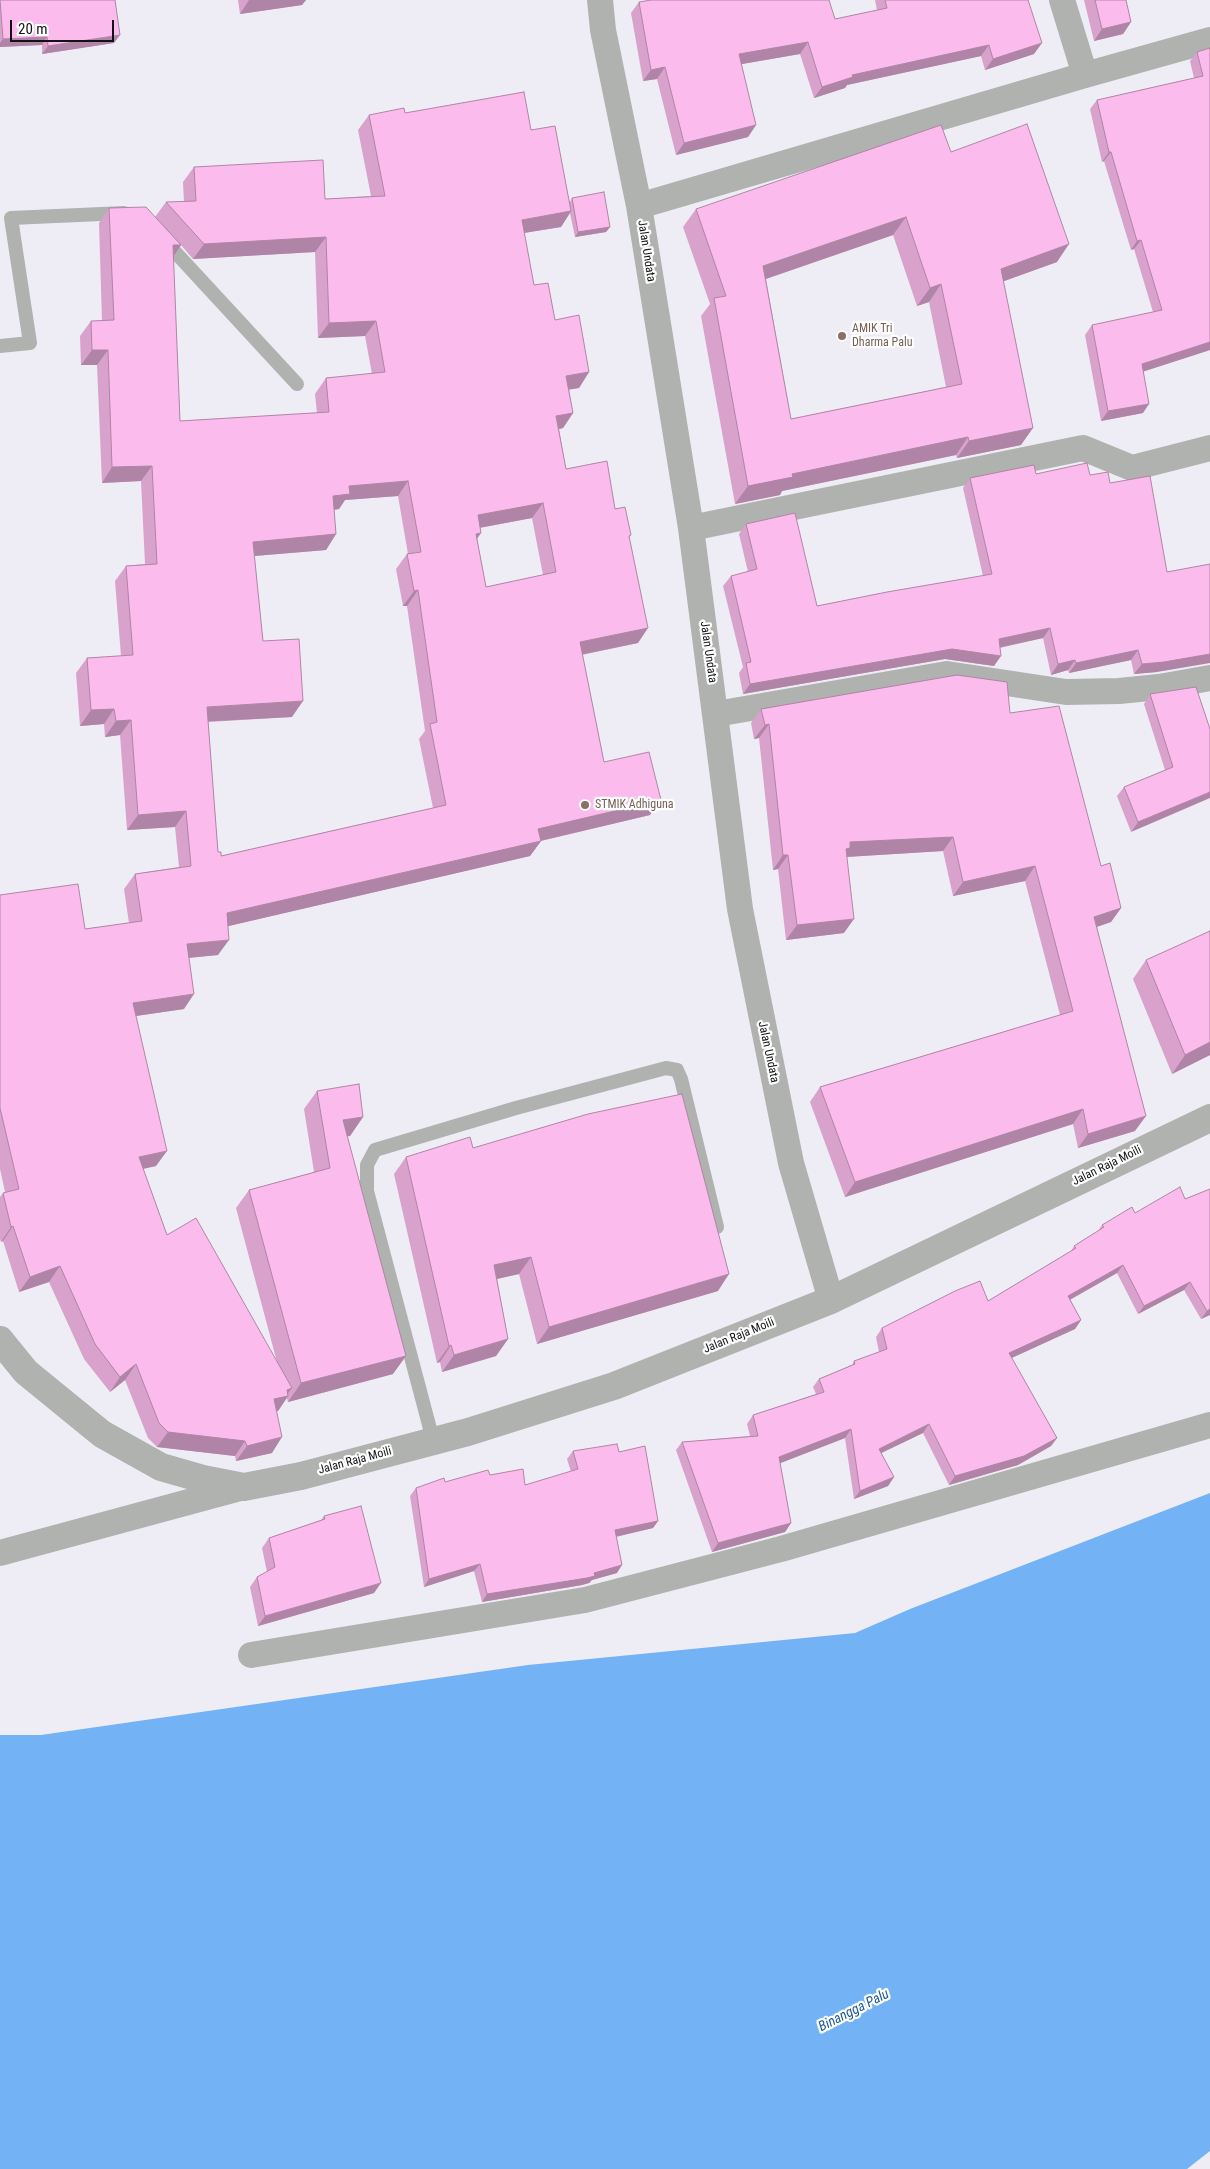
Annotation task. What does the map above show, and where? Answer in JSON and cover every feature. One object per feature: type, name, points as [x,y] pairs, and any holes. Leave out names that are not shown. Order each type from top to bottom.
[{"type":"street","name":"Jalan Undata","points":[[600,0],[603,30],[639,206],[690,528],[716,714],[740,909],[791,1163],[831,1300]]},
{"type":"street","points":[[1062,0],[1085,75]]},
{"type":"street","points":[[639,206],[1210,40]]},
{"type":"street","points":[[690,528],[1083,448],[1132,468],[1210,448]]},
{"type":"street","points":[[716,714],[947,674],[1066,692],[1159,688],[1210,678]]},
{"type":"street","name":"Jalan Raja Moili","points":[[244,1487],[301,1476],[468,1432],[614,1386],[831,1300],[1210,1118]]},
{"type":"street","points":[[0,1340],[26,1372],[102,1434],[161,1467],[203,1480],[244,1487]]},
{"type":"street","points":[[251,1655],[585,1600],[780,1549],[1210,1425]]},
{"type":"street","points":[[0,1553],[244,1487]]},
{"type":"lane","points":[[0,346],[30,343],[11,218],[139,213]]},
{"type":"lane","points":[[152,227],[297,384]]},
{"type":"lane","points":[[434,1440],[367,1190],[367,1165],[375,1150],[516,1108],[666,1068],[677,1070],[682,1079],[720,1244]]},
{"type":"water","name":"Binangga Palu","points":[[1210,1493],[1210,2151],[1187,2169],[0,2169],[0,1735],[41,1735],[528,1665],[855,1633],[910,1609]]},
{"type":"building","points":[[0,0],[115,0],[120,35],[48,46],[47,37],[3,39]]},
{"type":"building","points":[[651,0],[829,0],[835,19],[887,8],[885,0],[1028,0],[1042,43],[993,59],[989,45],[852,75],[853,77],[822,87],[808,42],[739,54],[756,125],[684,143],[665,67],[651,70],[639,2]]},
{"type":"building","points":[[1095,0],[1126,0],[1131,22],[1102,29]]},
{"type":"building","points":[[1210,48],[1210,342],[1142,364],[1149,404],[1108,411],[1092,325],[1162,310],[1141,240],[1137,241],[1111,152],[1109,152],[1097,100],[1203,76],[1197,52]]},
{"type":"building","points":[[524,92],[531,130],[555,126],[571,211],[522,220],[534,285],[548,283],[555,320],[579,315],[589,372],[566,376],[573,413],[556,416],[566,469],[607,461],[615,509],[625,507],[648,628],[580,642],[604,762],[649,752],[661,800],[538,829],[541,841],[227,913],[229,940],[187,944],[194,994],[133,1003],[167,1151],[139,1157],[167,1235],[196,1218],[292,1388],[287,1390],[288,1396],[274,1399],[282,1437],[247,1446],[245,1441],[168,1432],[159,1423],[136,1364],[120,1377],[95,1344],[60,1266],[30,1277],[13,1226],[11,1227],[3,1193],[19,1189],[0,1108],[0,895],[78,884],[85,929],[142,921],[135,874],[191,866],[186,811],[138,815],[131,720],[116,721],[114,709],[91,710],[87,658],[133,655],[126,566],[157,564],[152,466],[112,467],[108,350],[92,350],[91,321],[114,320],[109,208],[146,207],[181,245],[173,245],[180,421],[329,412],[326,378],[385,372],[376,321],[329,323],[326,237],[204,244],[166,202],[196,201],[194,167],[323,160],[325,199],[385,196],[369,115],[404,108],[405,113]],"holes":[[[408,481],[421,552],[407,554],[414,591],[418,590],[437,722],[430,724],[446,805],[221,856],[221,852],[218,852],[207,707],[303,701],[299,639],[263,641],[253,542],[336,534],[333,496],[350,494],[349,486]],[[543,503],[556,572],[486,587],[476,534],[481,533],[478,515]]]},
{"type":"building","points":[[1027,124],[1069,244],[1001,269],[1033,428],[969,441],[968,437],[792,474],[793,477],[748,486],[714,298],[726,296],[696,209],[941,125],[951,152]],"holes":[[[906,217],[930,288],[941,284],[962,384],[791,419],[763,266]]]},
{"type":"building","points":[[604,192],[610,227],[578,232],[572,198]]},
{"type":"building","points":[[1087,463],[1090,475],[1108,472],[1110,483],[1150,476],[1167,572],[1210,564],[1210,654],[1142,664],[1138,650],[1076,663],[1075,660],[1058,664],[1050,628],[999,639],[1001,656],[952,649],[750,684],[746,663],[751,662],[731,576],[757,569],[746,524],[795,513],[817,606],[992,574],[970,478],[1034,465],[1036,474]]},
{"type":"building","points":[[957,675],[1007,682],[1010,713],[1059,706],[1101,866],[1110,863],[1121,908],[1094,917],[1146,1116],[1088,1134],[1083,1109],[855,1182],[820,1087],[1073,1011],[1035,866],[963,882],[953,837],[850,842],[850,848],[846,849],[854,919],[797,925],[788,855],[783,855],[769,724],[765,725],[761,709]]},
{"type":"building","points":[[1196,687],[1210,729],[1210,792],[1138,822],[1124,787],[1173,767],[1150,694]]},
{"type":"building","points":[[1210,931],[1210,1042],[1185,1055],[1146,960]]},
{"type":"building","points":[[359,1084],[363,1117],[343,1120],[406,1356],[301,1383],[249,1190],[330,1168],[317,1091]]},
{"type":"building","points":[[682,1094],[729,1274],[549,1327],[531,1257],[494,1265],[508,1339],[454,1355],[451,1345],[449,1346],[406,1157],[470,1137],[473,1148],[588,1114]]},
{"type":"building","points":[[1180,1187],[1185,1199],[1210,1189],[1210,1309],[1207,1311],[1190,1282],[1144,1306],[1123,1265],[1068,1296],[1081,1320],[1009,1353],[1057,1438],[1024,1456],[955,1476],[929,1424],[879,1449],[894,1477],[860,1491],[851,1429],[779,1457],[791,1523],[718,1543],[682,1442],[758,1436],[753,1415],[824,1392],[819,1379],[855,1364],[854,1361],[887,1349],[882,1328],[955,1291],[980,1281],[988,1301],[1076,1248],[1074,1246],[1104,1227],[1102,1225],[1132,1207],[1135,1213]]},
{"type":"building","points":[[617,1444],[619,1452],[645,1446],[658,1521],[615,1530],[622,1565],[594,1573],[595,1576],[587,1578],[487,1594],[480,1564],[429,1579],[416,1488],[444,1478],[445,1482],[488,1470],[490,1475],[523,1469],[525,1485],[578,1469],[573,1451]]},
{"type":"building","points":[[361,1506],[381,1583],[265,1616],[257,1577],[275,1567],[269,1538],[325,1519],[324,1516]]},
{"type":"place","name":"AMIK Tri Dharma Palu","points":[[842,336]]},
{"type":"place","name":"STMIK Adhiguna","points":[[585,805]]}]
